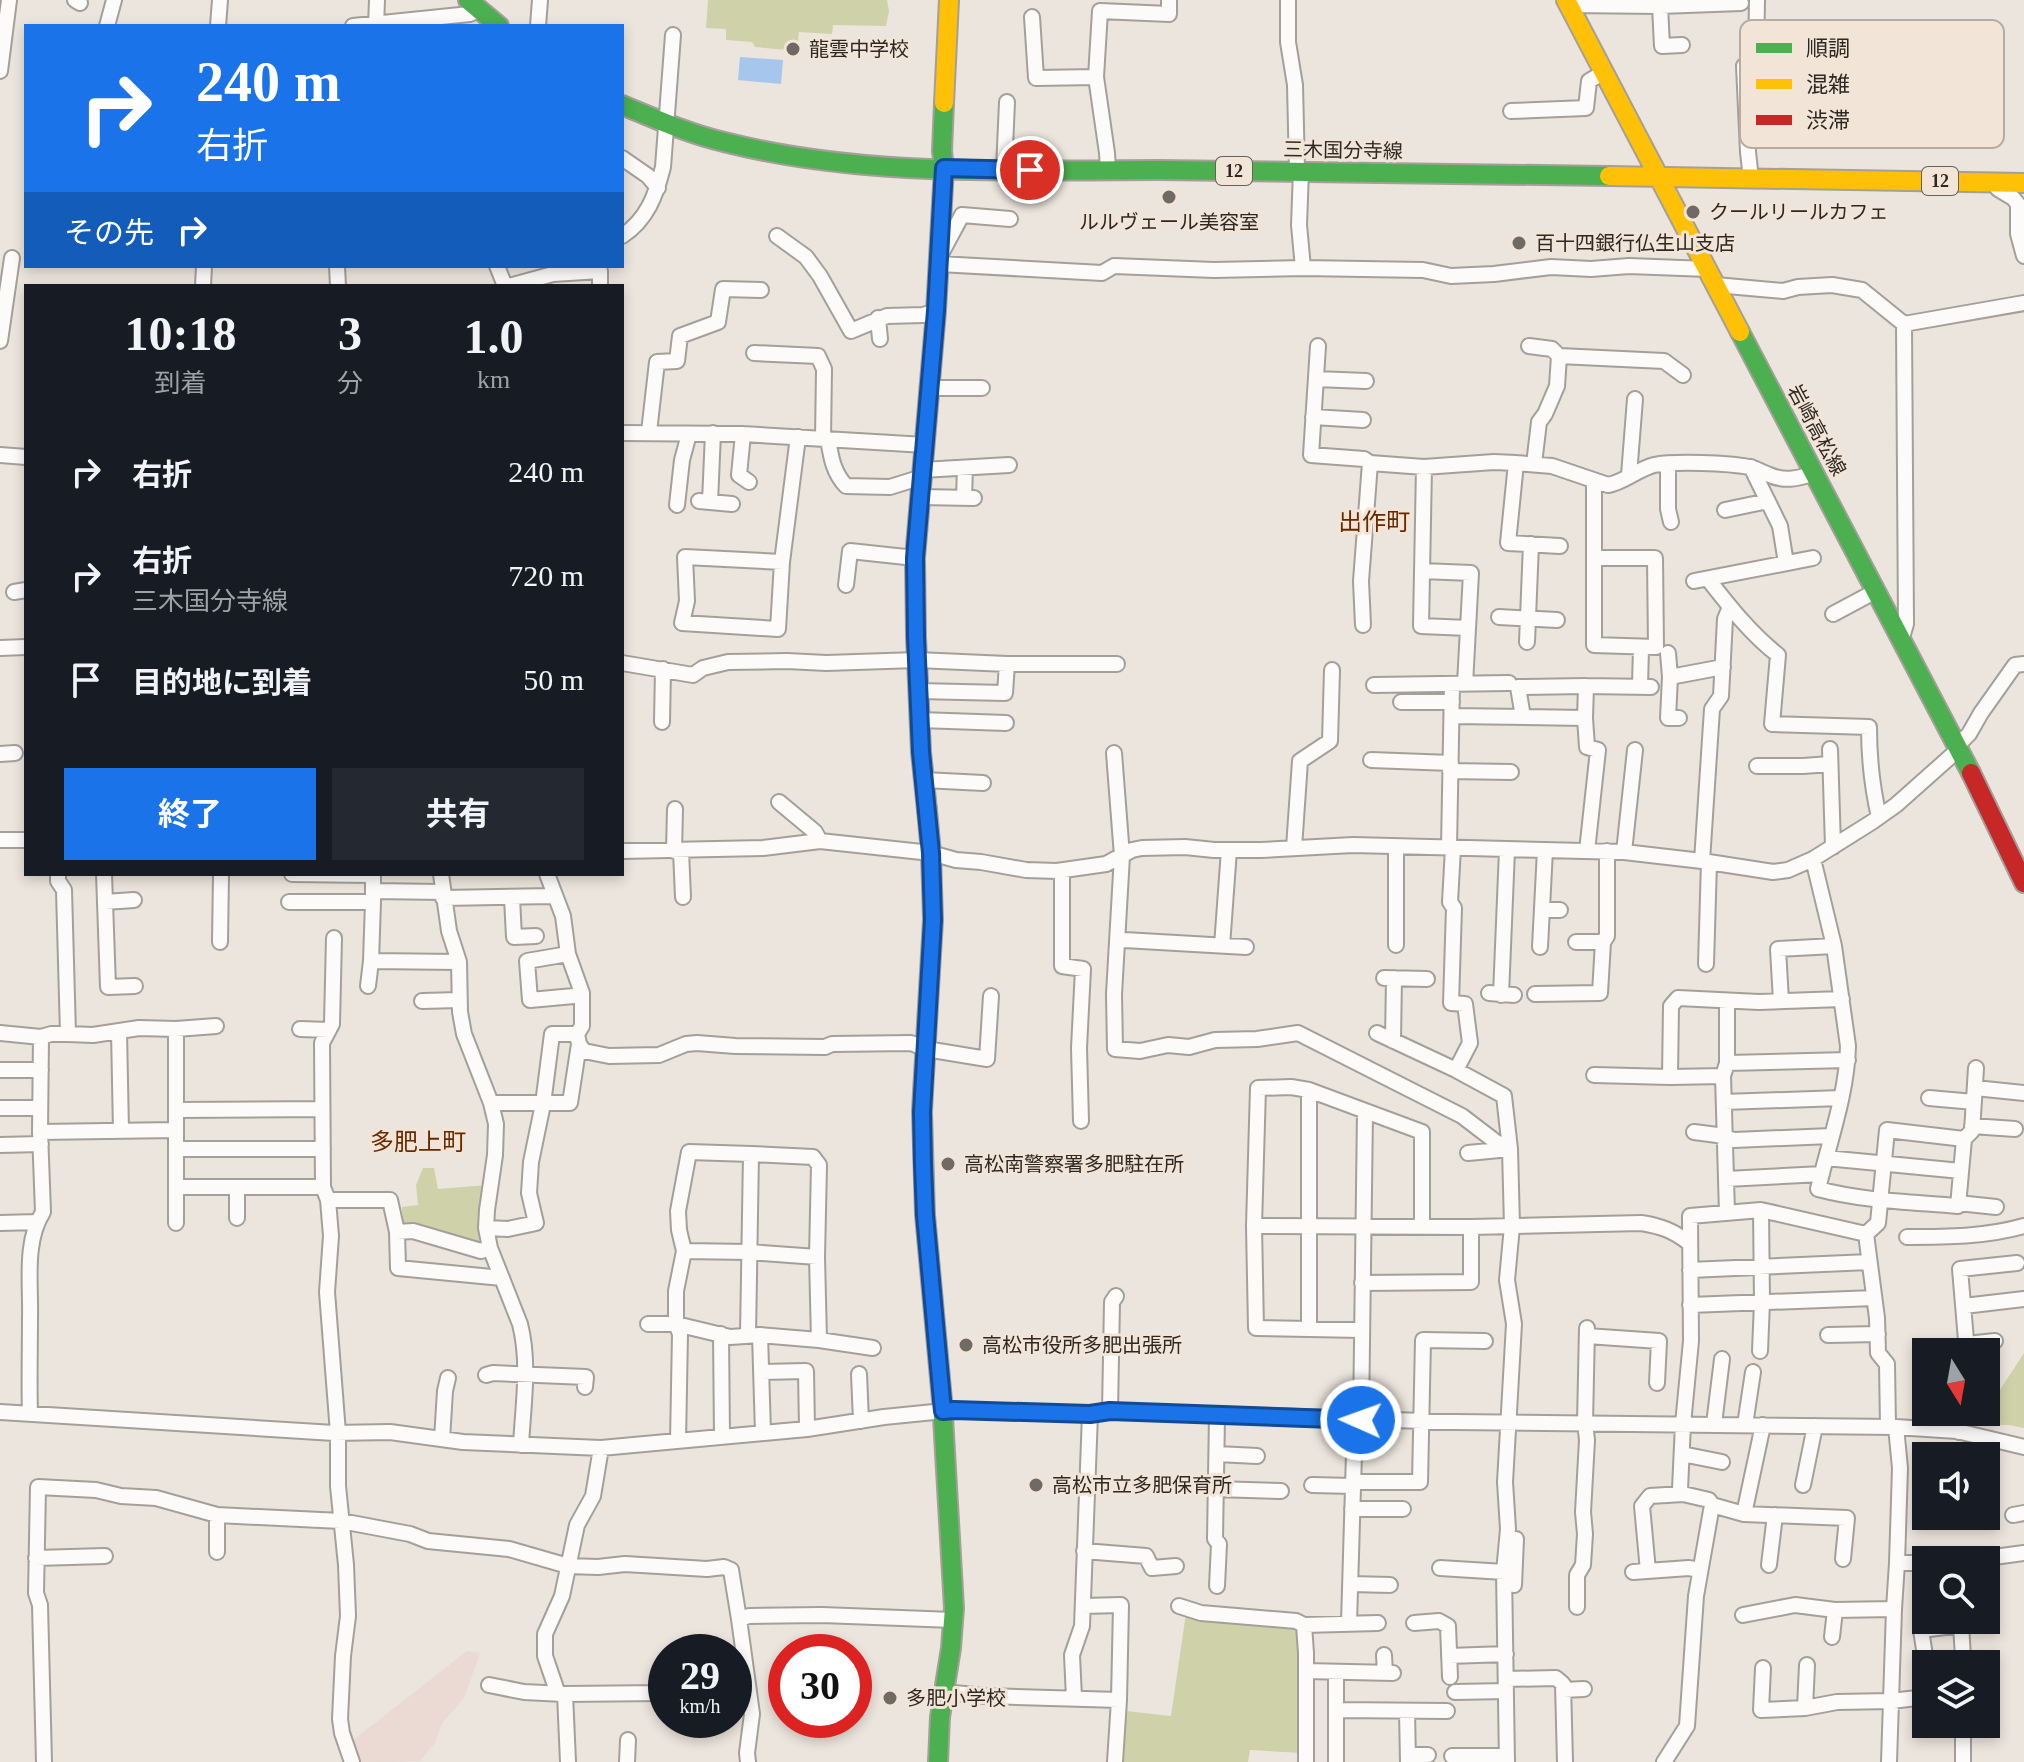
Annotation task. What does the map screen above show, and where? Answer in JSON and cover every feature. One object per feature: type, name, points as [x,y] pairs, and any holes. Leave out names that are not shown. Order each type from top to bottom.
[{"type":"main road","points":[[938,1762],[953,1620],[943,1411],[924,1190],[922,1112],[933,920],[918,691],[915,558],[936,311],[949,0]]},
{"type":"main road","name":"岩崎高松線","points":[[1567,2],[1958,747],[2024,883]]},
{"type":"main road","points":[[473,5],[497,24]]},
{"type":"main road","name":"三木国分寺線","points":[[624,106],[694,135],[749,150],[862,165],[1004,170],[1299,171],[2024,183]]},
{"type":"street","points":[[0,71],[3,16],[9,0]]},
{"type":"street","points":[[108,24],[114,0]]},
{"type":"street","points":[[218,24],[220,0]]},
{"type":"street","points":[[376,24],[377,0]]},
{"type":"street","points":[[538,24],[540,0]]},
{"type":"street","points":[[1108,170],[1096,77],[1100,6],[1169,14],[1169,0]]},
{"type":"street","points":[[1288,0],[1303,268]]},
{"type":"street","points":[[1757,0],[1757,20]]},
{"type":"street","points":[[1567,2],[1660,6],[1741,3]]},
{"type":"street","points":[[385,24],[470,14],[473,5]]},
{"type":"street","points":[[1660,6],[1662,46],[1682,45]]},
{"type":"street","points":[[1032,17],[1036,78],[1096,77]]},
{"type":"street","points":[[624,235],[648,211],[658,188],[663,167],[673,35]]},
{"type":"street","points":[[1511,111],[1586,108],[1589,81],[1604,72]]},
{"type":"street","points":[[1004,170],[1007,102]]},
{"type":"street","points":[[1748,148],[1751,179]]},
{"type":"street","points":[[624,159],[648,176],[658,188]]},
{"type":"street","points":[[1993,182],[2018,204],[2018,234],[2024,256]]},
{"type":"street","points":[[1010,219],[962,215],[939,261],[1102,273],[1114,266],[1214,270],[1423,270],[1451,276],[1551,267],[1591,269],[1629,266],[1712,277],[1783,291],[1832,285],[1862,290],[1904,324],[2024,303]]},
{"type":"street","points":[[777,236],[806,257],[851,331],[878,318],[923,315],[936,311]]},
{"type":"street","points":[[0,341],[12,258]]},
{"type":"street","points":[[513,284],[553,270],[600,271],[600,284]]},
{"type":"street","points":[[649,432],[652,362],[683,361],[680,336],[718,322],[723,289],[761,290]]},
{"type":"street","points":[[878,318],[880,339]]},
{"type":"street","points":[[1901,641],[1906,624],[1904,324]]},
{"type":"street","points":[[1318,346],[1311,455],[1424,467],[1494,462],[1534,464],[1552,466],[1613,485],[1655,465],[1668,464],[1751,467],[1782,480],[1799,479],[1815,473]]},
{"type":"street","points":[[1529,346],[1552,349],[1559,356],[1664,361],[1683,375]]},
{"type":"street","points":[[754,353],[818,356],[824,369],[826,439],[831,463],[846,486],[890,487],[922,474],[1009,465]]},
{"type":"street","points":[[1534,464],[1539,422],[1557,386],[1559,356]]},
{"type":"street","points":[[1316,379],[1366,381]]},
{"type":"street","points":[[929,388],[982,388]]},
{"type":"street","points":[[1629,475],[1635,399]]},
{"type":"street","points":[[1313,417],[1363,420]]},
{"type":"street","points":[[624,433],[743,434],[925,445]]},
{"type":"street","points":[[713,433],[705,502],[732,504]]},
{"type":"street","points":[[677,505],[682,460],[689,434]]},
{"type":"street","points":[[743,434],[739,475],[749,482]]},
{"type":"street","points":[[782,562],[685,557],[687,601],[682,623],[778,629],[782,562],[798,437]]},
{"type":"street","points":[[0,455],[24,457]]},
{"type":"street","points":[[1363,625],[1361,581],[1370,463]]},
{"type":"street","points":[[1516,463],[1508,543],[1560,546]]},
{"type":"street","points":[[1668,464],[1671,522]]},
{"type":"street","points":[[1424,467],[1421,626],[1468,628]]},
{"type":"street","points":[[1751,467],[1780,526],[1786,563]]},
{"type":"street","points":[[920,497],[969,498],[965,468]]},
{"type":"street","points":[[1594,481],[1594,558],[1594,645],[1656,647],[1655,558],[1594,558]]},
{"type":"street","points":[[1725,510],[1768,501]]},
{"type":"street","points":[[1527,642],[1531,544]]},
{"type":"street","points":[[846,585],[850,551],[915,558]]},
{"type":"street","points":[[1813,558],[1701,580],[1778,655],[1772,724],[1869,727],[1869,761],[1879,817]]},
{"type":"street","points":[[1422,571],[1471,573],[1468,628],[1452,709],[1450,767],[1450,902],[1454,908],[1451,1003],[1465,1004],[1470,1043],[1456,1070]]},
{"type":"street","points":[[1833,614],[1876,591]]},
{"type":"street","points":[[1706,964],[1706,861],[1712,709],[1721,696],[1725,619],[1730,607]]},
{"type":"street","points":[[1499,617],[1557,620]]},
{"type":"street","points":[[0,648],[24,647]]},
{"type":"street","points":[[1523,717],[1518,687],[1646,687],[1641,647]]},
{"type":"street","points":[[1668,653],[1668,718],[1679,718]]},
{"type":"street","points":[[624,663],[693,675],[703,668],[728,662],[917,660],[1117,664]]},
{"type":"street","points":[[918,691],[1005,693],[1007,664]]},
{"type":"street","points":[[624,851],[763,848],[820,841],[931,853],[956,860],[1026,870],[1062,871],[1106,864],[1142,848],[1396,847],[1607,851],[1706,861],[1773,872],[1788,870],[1833,847],[1896,805],[1958,747],[2015,665],[2024,664]]},
{"type":"street","points":[[1670,677],[1723,667]]},
{"type":"street","points":[[662,722],[663,669]]},
{"type":"street","points":[[1294,848],[1300,761],[1330,741],[1332,670]]},
{"type":"street","points":[[1374,685],[1509,683]]},
{"type":"street","points":[[1586,686],[1587,747],[1598,750],[1587,851]]},
{"type":"street","points":[[1401,702],[1523,717],[1585,718]]},
{"type":"street","points":[[920,720],[1006,723]]},
{"type":"street","points":[[1624,852],[1635,750]]},
{"type":"street","points":[[1114,753],[1122,856],[1114,994],[1115,1049],[1140,1051],[1168,1045],[1189,1047],[1215,1040],[1257,1039],[1298,1033],[1462,1116],[1510,1149]]},
{"type":"street","points":[[1757,766],[1803,766],[1830,757],[1833,847]]},
{"type":"street","points":[[1371,760],[1511,772]]},
{"type":"street","points":[[924,780],[983,783]]},
{"type":"street","points":[[779,802],[815,832],[820,841]]},
{"type":"street","points":[[675,809],[683,897]]},
{"type":"street","points":[[0,840],[24,840]]},
{"type":"street","points":[[1396,847],[1396,945]]},
{"type":"street","points":[[1222,946],[1229,850]]},
{"type":"street","points":[[1501,994],[1507,850]]},
{"type":"street","points":[[1540,947],[1545,850]]},
{"type":"street","points":[[1535,994],[1600,993],[1603,942],[1607,936],[1607,851]]},
{"type":"street","points":[[1813,859],[1834,946],[1848,1046],[1841,1098],[1818,1189],[1880,1199],[1958,1206],[1976,1068]]},
{"type":"street","points":[[1062,871],[1062,966],[1083,969],[1079,1048],[1081,1121]]},
{"type":"street","points":[[58,876],[64,890],[68,1034]]},
{"type":"street","points":[[104,876],[108,987],[135,986]]},
{"type":"street","points":[[220,942],[221,876]]},
{"type":"street","points":[[368,986],[373,876]]},
{"type":"street","points":[[441,876],[449,931],[459,962],[459,1000],[464,1034],[496,1124],[486,1228],[490,1248],[523,1337],[525,1375],[521,1445]]},
{"type":"street","points":[[491,1103],[570,1103],[582,1026],[582,993],[568,954],[563,916],[548,876]]},
{"type":"street","points":[[289,902],[443,895],[554,896]]},
{"type":"street","points":[[512,898],[514,937],[536,936]]},
{"type":"street","points":[[105,902],[134,900]]},
{"type":"street","points":[[1542,910],[1560,910]]},
{"type":"street","points":[[334,938],[332,1024],[322,1043],[322,1109],[331,1236],[327,1292],[348,1616],[340,1719],[352,1762]]},
{"type":"street","points":[[1124,940],[1246,947]]},
{"type":"street","points":[[1576,942],[1603,942]]},
{"type":"street","points":[[1781,1001],[1778,949],[1834,946]]},
{"type":"street","points":[[568,954],[527,961],[530,1000],[582,993]]},
{"type":"street","points":[[371,961],[459,962]]},
{"type":"street","points":[[1393,1041],[1389,978],[1427,979]]},
{"type":"street","points":[[578,1039],[584,1051],[609,1056],[659,1055],[697,1043],[825,1047],[832,1044],[911,1043],[926,1049],[987,1059],[991,996]]},
{"type":"street","points":[[1670,1077],[1671,1006],[1678,998],[1727,1001],[1842,999]]},
{"type":"street","points":[[422,1001],[459,1000]]},
{"type":"street","points":[[1727,1001],[1724,1102],[1727,1213]]},
{"type":"street","points":[[0,1033],[41,1037],[51,1034],[93,1035],[139,1028],[216,1026]]},
{"type":"street","points":[[176,1029],[176,1223]]},
{"type":"street","points":[[300,1029],[329,1030]]},
{"type":"street","points":[[119,1031],[121,1131]]},
{"type":"street","points":[[1377,1033],[1504,1096],[1510,1149],[1512,1226],[1507,1280],[1514,1324],[1514,1585]]},
{"type":"street","points":[[486,1228],[508,1229],[536,1223],[529,1193],[531,1162],[543,1104],[552,1034],[578,1039]]},
{"type":"street","points":[[30,1414],[31,1246],[43,1212],[41,1037]]},
{"type":"street","points":[[1594,1075],[1670,1077],[1725,1069],[1848,1060]]},
{"type":"street","points":[[0,1070],[41,1070]]},
{"type":"street","points":[[1361,1330],[1256,1328],[1254,1226],[1258,1088],[1309,1090],[1422,1132],[1422,1226]]},
{"type":"street","points":[[1309,1090],[1309,1329]]},
{"type":"street","points":[[1929,1098],[2024,1093]]},
{"type":"street","points":[[1724,1102],[1841,1098]]},
{"type":"street","points":[[0,1108],[40,1108]]},
{"type":"street","points":[[176,1110],[322,1109]]},
{"type":"street","points":[[1349,1623],[1361,1330],[1365,1112]]},
{"type":"street","points":[[1866,1234],[1878,1223],[1887,1130],[1968,1133],[2015,1129]]},
{"type":"street","points":[[0,1145],[121,1131],[175,1130]]},
{"type":"street","points":[[1694,1132],[1734,1140],[1831,1136]]},
{"type":"street","points":[[176,1149],[323,1149]]},
{"type":"street","points":[[1468,1153],[1510,1149]]},
{"type":"street","points":[[678,1441],[680,1334],[676,1324],[676,1291],[684,1251],[678,1211],[689,1152],[813,1157],[819,1165],[819,1340]]},
{"type":"street","points":[[751,1154],[749,1252],[754,1336],[761,1372],[763,1433]]},
{"type":"street","points":[[1826,1158],[1961,1171]]},
{"type":"street","points":[[1726,1179],[1822,1174]]},
{"type":"street","points":[[176,1187],[237,1187],[390,1200],[397,1232],[398,1268],[502,1278]]},
{"type":"street","points":[[237,1187],[237,1218]]},
{"type":"street","points":[[1958,1203],[1996,1207]]},
{"type":"street","points":[[1683,1494],[1680,1489],[1683,1424],[1691,1341],[1690,1216],[1761,1210],[1866,1234]]},
{"type":"street","points":[[1760,1351],[1761,1210]]},
{"type":"street","points":[[0,1223],[37,1222]]},
{"type":"street","points":[[1254,1226],[1363,1228],[1641,1223],[1675,1232],[1689,1243]]},
{"type":"street","points":[[1907,1237],[1974,1235],[2024,1226]]},
{"type":"street","points":[[1362,1283],[1471,1282],[1471,1227]]},
{"type":"street","points":[[397,1232],[413,1231],[481,1251],[490,1248]]},
{"type":"street","points":[[1866,1234],[1878,1353],[1887,1364],[1892,1427],[1900,1468],[1889,1762]]},
{"type":"street","points":[[684,1251],[817,1257]]},
{"type":"street","points":[[1690,1270],[1869,1262]]},
{"type":"street","points":[[1966,1338],[1960,1269],[2017,1263]]},
{"type":"street","points":[[1110,1411],[1112,1302],[1116,1296]]},
{"type":"street","points":[[1690,1305],[1874,1298]]},
{"type":"street","points":[[1964,1306],[2024,1299]]},
{"type":"street","points":[[648,1324],[676,1324],[730,1337],[819,1340],[873,1348]]},
{"type":"street","points":[[1577,1607],[1577,1575],[1583,1565],[1585,1534],[1587,1332],[1659,1341],[1657,1383]]},
{"type":"street","points":[[721,1334],[722,1437]]},
{"type":"street","points":[[1828,1335],[1878,1334]]},
{"type":"street","points":[[1312,1485],[1420,1482],[1423,1340],[1485,1341]]},
{"type":"street","points":[[1714,1424],[1722,1359]]},
{"type":"street","points":[[761,1372],[806,1371],[807,1429]]},
{"type":"street","points":[[1745,1425],[1753,1372]]},
{"type":"street","points":[[859,1374],[861,1421]]},
{"type":"street","points":[[486,1375],[586,1377],[585,1387]]},
{"type":"street","points":[[442,1439],[448,1378]]},
{"type":"street","points":[[0,1412],[338,1433],[390,1432],[521,1445],[601,1448],[807,1429],[954,1410],[1090,1414],[1110,1411],[1514,1423],[1892,1427],[1942,1429],[2024,1447]]},
{"type":"street","points":[[1074,1698],[1072,1655],[1082,1626],[1090,1414]]},
{"type":"street","points":[[1217,1415],[1216,1489],[1209,1539],[1219,1544],[1217,1586]]},
{"type":"street","points":[[1452,1756],[1507,1759],[1504,1572],[1508,1529],[1505,1482],[1514,1423]]},
{"type":"street","points":[[1744,1514],[1763,1425]]},
{"type":"street","points":[[1803,1485],[1815,1426]]},
{"type":"street","points":[[1959,1432],[1960,1426]]},
{"type":"street","points":[[568,1762],[561,1694],[545,1656],[545,1634],[562,1596],[577,1525],[593,1496],[601,1448]]},
{"type":"street","points":[[1217,1454],[1257,1456]]},
{"type":"street","points":[[1682,1454],[1722,1462]]},
{"type":"street","points":[[44,1762],[40,1605],[36,1593],[38,1487],[156,1498],[217,1515],[341,1521],[410,1534],[428,1541],[509,1549],[568,1566],[724,1567],[731,1570],[739,1634]]},
{"type":"street","points":[[1216,1489],[1281,1491]]},
{"type":"street","points":[[1700,1570],[1640,1572],[1642,1506],[1650,1496],[1683,1494],[1744,1514],[1847,1518],[1843,1559]]},
{"type":"street","points":[[1664,1762],[1687,1726],[1696,1596],[1712,1505]]},
{"type":"street","points":[[1352,1509],[1403,1509]]},
{"type":"street","points":[[217,1515],[217,1552]]},
{"type":"street","points":[[1769,1565],[1775,1515]]},
{"type":"street","points":[[1084,1551],[1146,1556],[1152,1568],[1176,1566]]},
{"type":"street","points":[[2000,1556],[2024,1553]]},
{"type":"street","points":[[36,1558],[105,1556]]},
{"type":"street","points":[[1897,1563],[1912,1563]]},
{"type":"street","points":[[1440,1568],[1504,1572]]},
{"type":"street","points":[[1351,1584],[1390,1585]]},
{"type":"street","points":[[1083,1606],[1121,1605],[1115,1762]]},
{"type":"street","points":[[1743,1615],[1795,1605],[1835,1610],[1894,1609]]},
{"type":"street","points":[[1179,1606],[1201,1613],[1296,1621],[1304,1625],[1378,1623]]},
{"type":"street","points":[[1832,1637],[1835,1610]]},
{"type":"street","points":[[739,1619],[749,1616],[822,1615],[953,1620]]},
{"type":"street","points":[[1414,1623],[1439,1621],[1448,1626],[1450,1677]]},
{"type":"street","points":[[1304,1625],[1306,1762]]},
{"type":"street","points":[[1449,1656],[1506,1654]]},
{"type":"street","points":[[1306,1671],[1389,1673],[1384,1655]]},
{"type":"street","points":[[1805,1708],[1807,1665]]},
{"type":"street","points":[[1763,1668],[1761,1710],[1912,1699]]},
{"type":"street","points":[[1336,1672],[1336,1762]]},
{"type":"street","points":[[1455,1692],[1556,1678],[1563,1684],[1565,1762]]},
{"type":"street","points":[[489,1685],[524,1692],[561,1694],[648,1693]]},
{"type":"street","points":[[1563,1690],[1584,1689]]},
{"type":"street","points":[[943,1692],[1119,1700]]},
{"type":"street","points":[[1337,1710],[1447,1711]]},
{"type":"street","points":[[1407,1711],[1408,1759],[1428,1755]]},
{"type":"street","points":[[748,1762],[749,1738]]},
{"type":"street","points":[[1963,1738],[1963,1762]]},
{"type":"street","points":[[627,1762],[628,1740]]},
{"type":"shaded area","points":[[467,1651],[480,1653],[464,1698],[442,1723],[435,1743],[420,1761],[361,1762],[352,1741]]},
{"type":"green space","points":[[708,0],[887,0],[889,11],[886,26],[833,25],[832,34],[799,32],[797,51],[755,47],[752,42],[726,40],[726,29],[706,28]]},
{"type":"green space","points":[[423,1168],[434,1168],[438,1189],[487,1185],[485,1247],[403,1228],[402,1207],[418,1205],[416,1185]]},
{"type":"green space","points":[[2024,1353],[2024,1428],[2000,1425],[2000,1390]]},
{"type":"green space","points":[[1186,1613],[1299,1627],[1302,1753],[1250,1750],[1248,1762],[1124,1762],[1126,1711],[1171,1716]]},
{"type":"water","points":[[740,57],[783,60],[781,84],[738,80]]},
{"type":"traffic: fast","points":[[468,0],[497,24]]},
{"type":"traffic: fast","points":[[927,810],[921,752],[915,558],[936,311],[944,168],[944,103]]},
{"type":"traffic: fast","points":[[624,106],[724,142],[778,154],[886,167],[996,171],[1215,170],[1609,176]]},
{"type":"traffic: fast","points":[[1740,332],[1971,773]]},
{"type":"traffic: fast","points":[[923,1092],[925,1215],[942,1400],[954,1608],[940,1717],[938,1762]]},
{"type":"traffic: slow","points":[[944,103],[949,0]]},
{"type":"traffic: slow","points":[[1566,0],[1740,332]]},
{"type":"traffic: slow","points":[[1609,176],[2024,183]]},
{"type":"traffic: slow","points":[[923,1092],[933,920],[927,810]]},
{"type":"traffic: jam","points":[[1971,773],[2024,883]]},
{"type":"place","name":"龍雲中学校","points":[[793,49]]},
{"type":"place","name":"ルルヴェール美容室","points":[[1169,197]]},
{"type":"place","name":"クールリールカフェ","points":[[1693,212]]},
{"type":"place","name":"百十四銀行仏生山支店","points":[[1519,243]]},
{"type":"place","name":"高松南警察署多肥駐在所","points":[[948,1164]]},
{"type":"place","name":"高松市役所多肥出張所","points":[[966,1345]]},
{"type":"place","name":"高松市立多肥保育所","points":[[1036,1485]]},
{"type":"place","name":"多肥小学校","points":[[890,1698]]},
{"type":"district","name":"出作町","points":[[1374,522]]},
{"type":"district","name":"多肥上町","points":[[418,1142]]},
{"type":"route","points":[[1030,170],[944,168],[936,311],[915,558],[921,752],[931,853],[933,920],[922,1112],[923,1164],[943,1411],[1100,1414],[1110,1411],[1361,1420]]}]
